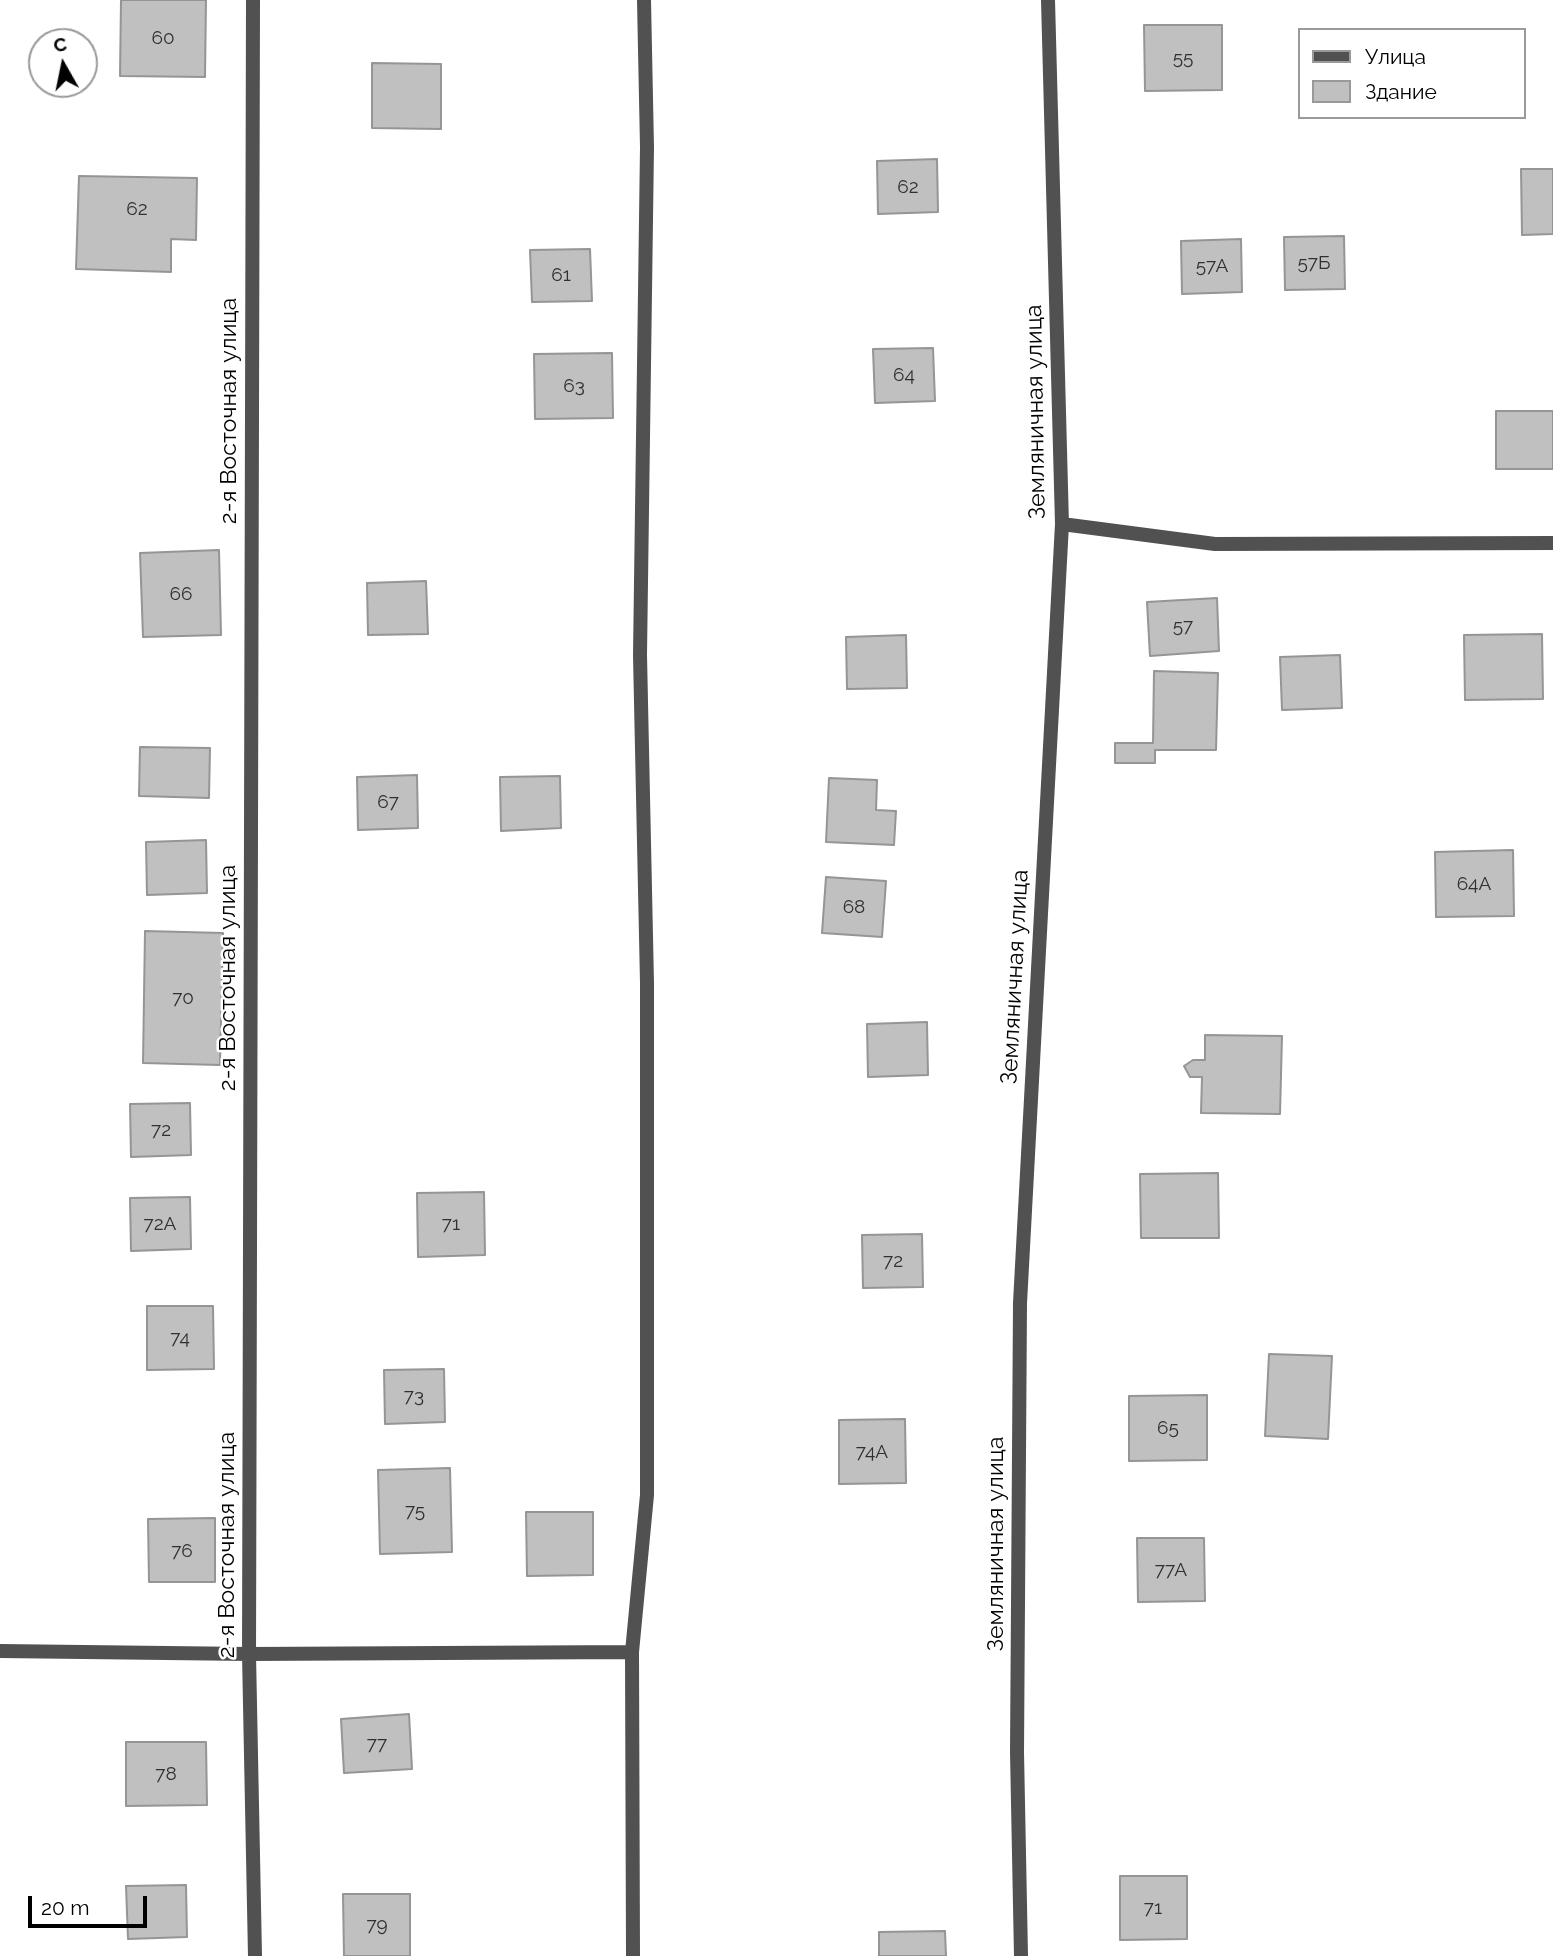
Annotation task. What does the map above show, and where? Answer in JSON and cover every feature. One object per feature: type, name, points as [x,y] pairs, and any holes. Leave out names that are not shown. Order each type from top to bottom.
[{"type":"street","name":"2-я Восточная улица","points":[[253,0],[249,1654],[255,1956]]},
{"type":"street","points":[[633,1956],[632,1652],[647,1495],[647,983],[640,655],[646,147],[644,0]]},
{"type":"street","name":"Земляничная улица","points":[[1021,1956],[1017,1752],[1020,1303],[1062,524],[1048,0]]},
{"type":"street","points":[[1062,524],[1215,544],[1553,543]]},
{"type":"street","points":[[0,1651],[249,1654],[632,1652]]},
{"type":"building","points":[[121,0],[206,0],[205,77],[120,76]]},
{"type":"building","points":[[1144,25],[1222,25],[1222,90],[1145,91]]},
{"type":"building","points":[[372,63],[441,64],[441,129],[372,128]]},
{"type":"building","points":[[937,159],[938,212],[878,214],[877,161]]},
{"type":"building","points":[[1521,169],[1553,169],[1553,234],[1522,235]]},
{"type":"building","points":[[79,176],[197,178],[196,240],[171,239],[171,272],[76,269]]},
{"type":"building","points":[[1344,236],[1345,289],[1285,290],[1284,237]]},
{"type":"building","points":[[1241,239],[1242,292],[1182,294],[1181,241]]},
{"type":"building","points":[[590,249],[592,301],[532,302],[530,250]]},
{"type":"building","points":[[933,348],[935,401],[875,403],[873,349]]},
{"type":"building","points":[[612,353],[613,418],[535,419],[534,354]]},
{"type":"building","points":[[1496,411],[1553,411],[1553,469],[1496,469]]},
{"type":"building","points":[[219,550],[221,635],[143,637],[140,553]]},
{"type":"building","points":[[426,581],[428,634],[368,635],[367,583]]},
{"type":"building","points":[[1217,598],[1219,651],[1150,656],[1147,602]]},
{"type":"building","points":[[1542,634],[1543,699],[1465,700],[1464,635]]},
{"type":"building","points":[[906,635],[907,688],[847,689],[846,637]]},
{"type":"building","points":[[1340,655],[1342,708],[1282,710],[1280,657]]},
{"type":"building","points":[[1154,671],[1218,673],[1216,750],[1155,750],[1155,763],[1115,763],[1115,743],[1153,743]]},
{"type":"building","points":[[140,747],[210,748],[209,798],[139,796]]},
{"type":"building","points":[[417,775],[418,828],[358,830],[357,777]]},
{"type":"building","points":[[560,776],[561,828],[501,831],[500,777]]},
{"type":"building","points":[[829,778],[877,780],[876,810],[896,811],[894,845],[826,842]]},
{"type":"building","points":[[206,840],[207,893],[147,895],[146,842]]},
{"type":"building","points":[[1513,850],[1514,916],[1436,917],[1435,852]]},
{"type":"building","points":[[826,877],[886,881],[882,937],[822,933]]},
{"type":"building","points":[[145,931],[223,933],[220,1065],[143,1063]]},
{"type":"building","points":[[927,1022],[928,1075],[868,1077],[867,1024]]},
{"type":"building","points":[[1205,1035],[1282,1036],[1280,1114],[1201,1113],[1202,1077],[1190,1077],[1184,1066],[1193,1060],[1205,1060]]},
{"type":"building","points":[[190,1103],[191,1155],[131,1157],[130,1104]]},
{"type":"building","points":[[1218,1173],[1219,1238],[1141,1238],[1140,1174]]},
{"type":"building","points":[[484,1192],[485,1255],[418,1257],[417,1193]]},
{"type":"building","points":[[190,1197],[191,1249],[131,1251],[130,1198]]},
{"type":"building","points":[[922,1234],[923,1287],[863,1288],[862,1235]]},
{"type":"building","points":[[147,1306],[213,1306],[214,1369],[147,1370]]},
{"type":"building","points":[[1269,1354],[1332,1356],[1328,1439],[1265,1436]]},
{"type":"building","points":[[444,1369],[445,1422],[385,1424],[384,1370]]},
{"type":"building","points":[[1207,1395],[1207,1460],[1129,1461],[1129,1396]]},
{"type":"building","points":[[905,1419],[906,1483],[839,1484],[839,1420]]},
{"type":"building","points":[[450,1468],[452,1552],[380,1554],[378,1470]]},
{"type":"building","points":[[526,1512],[593,1512],[593,1575],[527,1576]]},
{"type":"building","points":[[215,1518],[215,1582],[149,1582],[148,1519]]},
{"type":"building","points":[[1137,1538],[1204,1538],[1205,1601],[1138,1602]]},
{"type":"building","points":[[409,1714],[412,1769],[344,1773],[341,1719]]},
{"type":"building","points":[[126,1742],[206,1742],[207,1805],[126,1806]]},
{"type":"building","points":[[1120,1876],[1187,1876],[1187,1939],[1120,1940]]},
{"type":"building","points":[[186,1885],[187,1937],[128,1939],[126,1886]]},
{"type":"building","points":[[343,1894],[410,1894],[410,1956],[344,1956]]},
{"type":"building","points":[[945,1931],[946,1956],[879,1956],[879,1932]]}]
